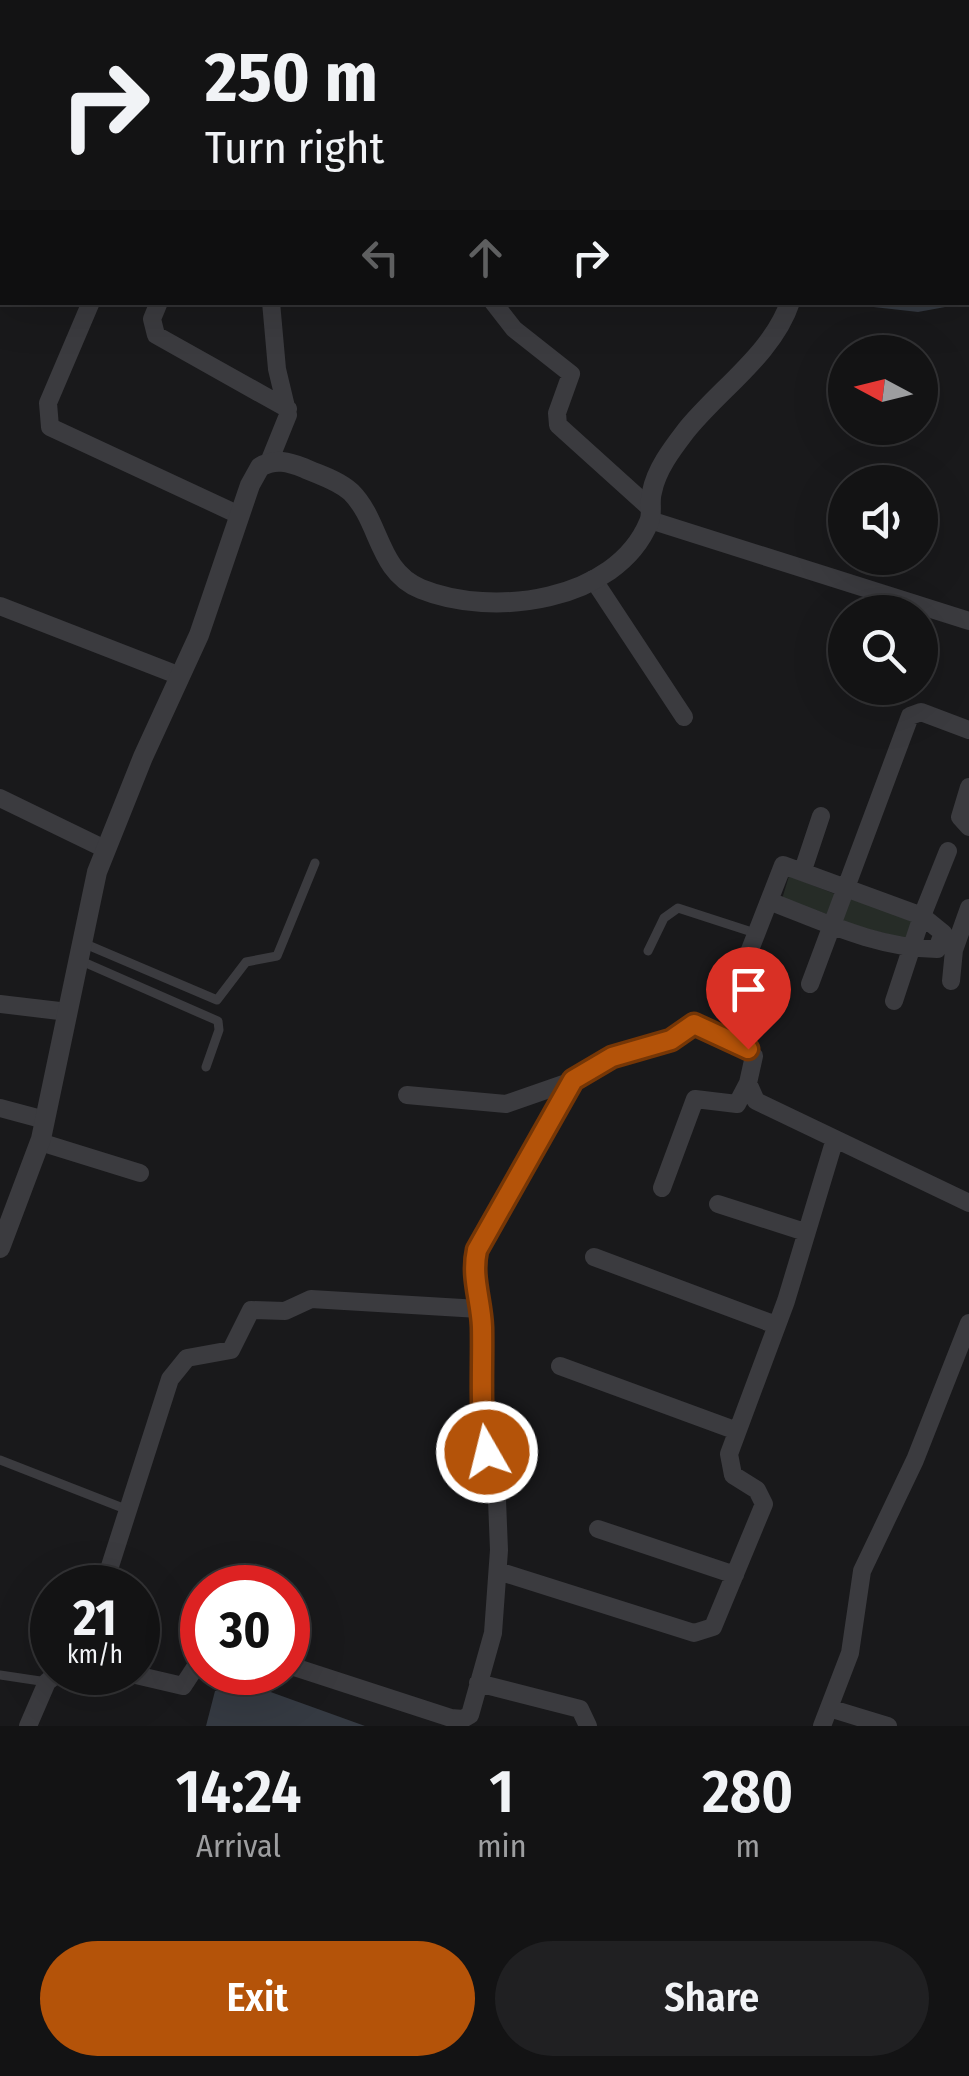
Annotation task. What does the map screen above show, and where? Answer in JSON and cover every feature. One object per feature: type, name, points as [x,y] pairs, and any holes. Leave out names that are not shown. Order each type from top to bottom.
[{"type":"street","points":[[91,305],[48,403],[50,427],[239,515]]},
{"type":"street","points":[[158,305],[152,318],[156,335],[288,409]]},
{"type":"street","points":[[0,1248],[40,1142],[105,850],[200,635],[256,472],[268,462],[288,409],[278,369],[271,305]]},
{"type":"street","points":[[495,305],[514,329],[571,374],[557,413],[558,424],[651,514],[969,621]]},
{"type":"street","points":[[268,462],[294,464],[351,493],[395,572],[421,589],[472,600],[539,601],[578,590],[636,542],[651,514],[652,491],[670,452],[778,328],[789,305]]},
{"type":"street","points":[[593,580],[684,716]]},
{"type":"street","points":[[0,606],[180,676]]},
{"type":"street","points":[[810,984],[910,716],[921,712],[969,730]]},
{"type":"street","points":[[969,787],[960,817],[969,826]]},
{"type":"street","points":[[0,798],[105,850]]},
{"type":"street","points":[[803,870],[821,816]]},
{"type":"street","points":[[894,1001],[948,851]]},
{"type":"street","points":[[738,978],[783,865],[922,916],[943,933],[950,981]]},
{"type":"street","points":[[769,901],[912,948],[937,949],[947,946],[969,908]]},
{"type":"street","points":[[0,1004],[68,1012]]},
{"type":"street","points":[[407,1095],[506,1104],[573,1080],[612,1057],[671,1040],[694,1024],[748,1049],[755,1062],[737,1104],[695,1099],[662,1188]]},
{"type":"street","points":[[310,1671],[464,1719],[474,1707],[493,1633],[498,1571],[497,1500],[481,1417],[479,1308],[474,1270],[477,1250],[573,1080]]},
{"type":"street","points":[[748,1083],[756,1101],[834,1142],[969,1202]]},
{"type":"street","points":[[0,1108],[45,1120]]},
{"type":"street","points":[[40,1142],[140,1173]]},
{"type":"street","points":[[498,1571],[694,1633],[713,1627],[764,1504],[757,1490],[733,1475],[730,1466],[737,1430],[776,1325],[834,1142]]},
{"type":"street","points":[[718,1204],[805,1232]]},
{"type":"street","points":[[594,1256],[776,1325]]},
{"type":"street","points":[[110,1565],[174,1370],[187,1358],[231,1350],[252,1310],[286,1311],[317,1299],[479,1308]]},
{"type":"street","points":[[822,1726],[853,1641],[862,1571],[915,1460],[969,1323]]},
{"type":"street","points":[[560,1366],[737,1430]]},
{"type":"street","points":[[598,1530],[735,1575]]},
{"type":"street","points":[[478,1683],[580,1709],[588,1726]]},
{"type":"street","points":[[28,1726],[44,1695]]},
{"type":"street","points":[[829,1708],[888,1726]]},
{"type":"lane","points":[[81,952],[216,1000],[246,962],[277,956],[315,863]]},
{"type":"lane","points":[[648,951],[672,909],[685,908],[756,934]]},
{"type":"lane","points":[[81,952],[218,1020],[219,1030],[206,1068]]},
{"type":"lane","points":[[1,1463],[128,1510]]},
{"type":"lane","points":[[0,1675],[30,1676]]},
{"type":"shaded area","points":[[856,305],[956,305],[918,312]]},
{"type":"shaded area","points":[[789,876],[835,894],[827,914],[782,899]]},
{"type":"shaded area","points":[[851,896],[913,918],[907,939],[840,922]]},
{"type":"shaded area","points":[[214,1695],[279,1695],[365,1726],[206,1726]]},
{"type":"route","points":[[487,1452],[480,1397],[482,1328],[474,1270],[477,1250],[565,1090],[588,1069],[612,1057],[662,1044],[694,1024],[748,1049]]}]
